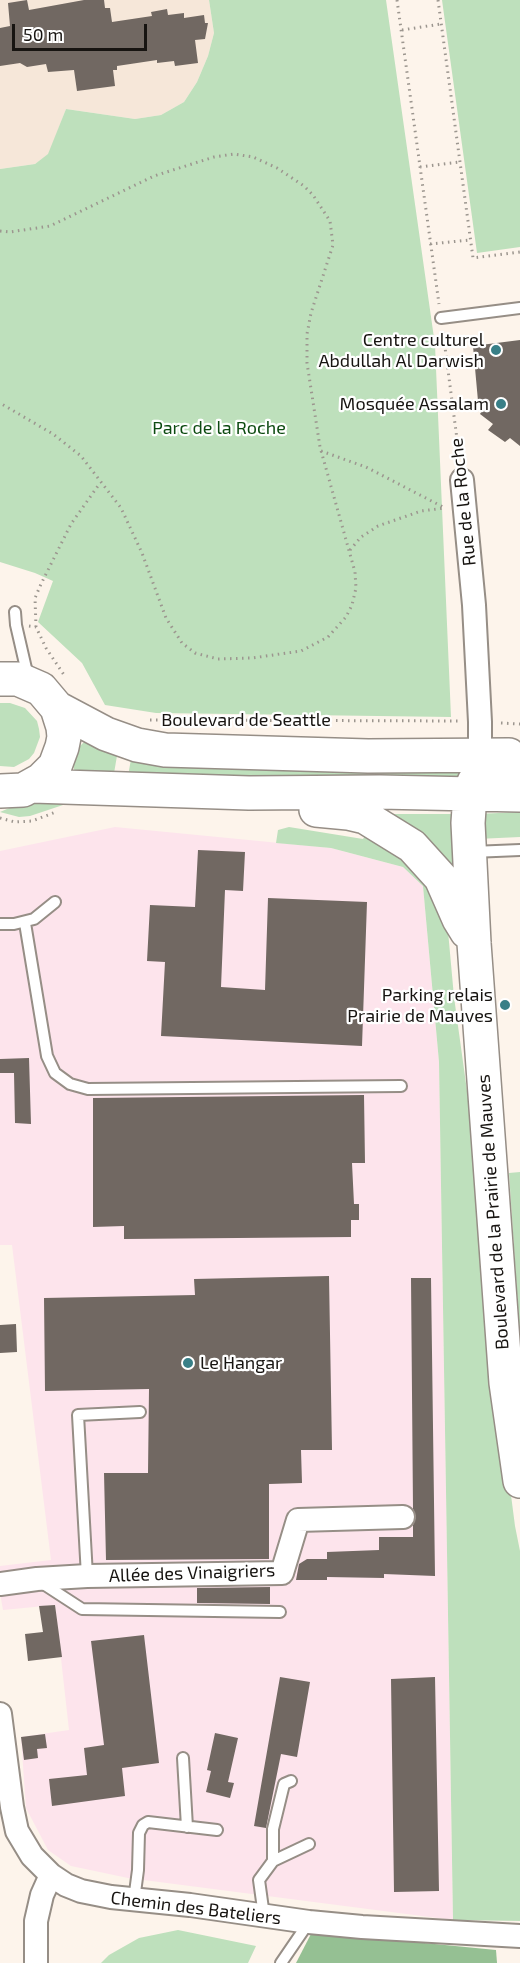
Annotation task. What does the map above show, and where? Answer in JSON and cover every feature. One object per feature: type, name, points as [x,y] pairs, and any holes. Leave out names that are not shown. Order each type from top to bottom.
[{"type":"main road","points":[[0,792],[23,790],[33,786],[49,773],[59,757],[64,737],[61,717],[63,694],[15,681]]},
{"type":"main road","name":"Boulevard de Seattle","points":[[63,694],[106,734],[137,745],[165,750],[368,756],[520,755]]},
{"type":"main road","points":[[470,794],[474,782],[482,771],[500,766],[520,766]]},
{"type":"main road","points":[[33,786],[249,793],[520,795]]},
{"type":"main road","name":"Boulevard de la Prairie de Mauves","points":[[249,793],[270,807],[348,813],[365,817],[412,846],[441,878],[459,919],[474,943]]},
{"type":"main road","name":"Boulevard de la Prairie de Mauves","points":[[470,794],[469,852],[474,943],[506,1383],[520,1481]]},
{"type":"street","name":"Rue de la Roche","points":[[462,480],[455,507],[474,605],[480,755]]},
{"type":"street","name":"Allée des Vinaigriers","points":[[0,1584],[87,1576],[282,1574],[298,1520],[403,1517]]},
{"type":"street","name":"Chemin des Bateliers","points":[[0,1714],[17,1831],[32,1856],[51,1875],[66,1885],[81,1891],[134,1900],[309,1922],[520,1936]]},
{"type":"street","points":[[36,1963],[37,1913],[51,1875]]},
{"type":"lane","points":[[441,318],[520,308]]},
{"type":"lane","points":[[15,612],[15,681]]},
{"type":"lane","points":[[469,852],[520,850]]},
{"type":"lane","points":[[0,924],[25,923],[34,919],[55,902]]},
{"type":"lane","points":[[25,923],[47,1056],[55,1073],[70,1084],[88,1089],[401,1086]]},
{"type":"lane","name":"Allée des Vinaigriers","points":[[87,1576],[78,1414],[140,1412]]},
{"type":"lane","name":"Allée des Vinaigriers","points":[[37,1579],[82,1609],[280,1612]]},
{"type":"lane","points":[[183,1758],[187,1827]]},
{"type":"lane","points":[[273,1861],[273,1829],[284,1784],[291,1781]]},
{"type":"lane","points":[[134,1900],[140,1828],[148,1822],[217,1830]]},
{"type":"lane","points":[[264,1916],[259,1880],[273,1861],[309,1844]]},
{"type":"lane","points":[[281,1963],[309,1922]]},
{"type":"path","name":"Rue de la Roche","points":[[397,0],[462,480]]},
{"type":"path","points":[[438,0],[473,258],[520,252]]},
{"type":"path","points":[[401,30],[441,24]]},
{"type":"path","points":[[0,231],[10,232],[50,226],[154,176],[214,157],[234,154],[253,157],[304,186],[323,209],[330,221],[333,234],[333,245],[316,292],[308,334],[307,363],[321,451],[355,572],[356,588],[346,617],[328,637],[301,651],[218,660],[195,653],[175,633],[166,618],[142,553],[121,508],[81,456],[43,427],[0,403]]},
{"type":"path","points":[[420,168],[460,162]]},
{"type":"path","points":[[430,244],[470,240]]},
{"type":"path","points":[[321,451],[366,467],[455,507]]},
{"type":"path","points":[[63,694],[36,627],[35,598],[70,525],[100,483]]},
{"type":"path","points":[[350,550],[361,537],[378,526],[421,511],[455,507]]},
{"type":"path","points":[[16,625],[36,627]]},
{"type":"path","name":"Boulevard de Seattle","points":[[148,720],[520,724]]},
{"type":"shaded area","points":[[0,0],[209,0],[214,33],[208,56],[197,82],[184,102],[161,115],[135,119],[66,109],[49,154],[35,164],[0,169]]},
{"type":"shaded area","points":[[115,827],[331,848],[403,867],[423,886],[439,1062],[453,1920],[128,1878],[71,1866],[48,1850],[26,1808],[21,1737],[69,1730],[55,1605],[3,1610],[0,1593],[0,1566],[51,1560],[12,1245],[0,1245],[0,851]]},
{"type":"green space","name":"Parc de la Roche","points":[[209,0],[386,0],[435,345],[451,717],[156,713],[105,705],[82,663],[38,622],[53,581],[0,562],[0,169],[35,164],[48,154],[66,109],[135,119],[161,115],[184,102],[197,82],[208,56],[214,33]]},
{"type":"green space","points":[[442,0],[520,0],[520,247],[477,253]]},
{"type":"green space","points":[[0,703],[10,703],[25,708],[37,721],[39,729],[40,737],[34,753],[29,759],[14,767],[0,766]]},
{"type":"green space","points":[[85,741],[118,750],[113,779],[75,772],[72,762],[78,748]]},
{"type":"green space","points":[[132,754],[479,762],[463,784],[127,781]]},
{"type":"green space","points":[[28,800],[78,802],[30,816],[19,817],[0,812]]},
{"type":"green space","points":[[520,812],[520,837],[477,839],[477,814]]},
{"type":"green space","points":[[377,814],[458,814],[465,891]]},
{"type":"green space","points":[[289,827],[363,839],[368,831],[416,861],[447,920],[454,997],[481,1192],[494,1364],[520,1551],[520,1921],[453,1920],[439,1062],[423,886],[403,867],[331,848],[276,843],[278,830]]},
{"type":"green space","points":[[520,1172],[520,1337],[509,1173]]},
{"type":"green space","points":[[178,1930],[256,1946],[248,1963],[101,1963],[109,1955],[139,1938]]},
{"type":"green space","points":[[312,1932],[496,1950],[497,1963],[296,1963]]},
{"type":"building","points":[[27,0],[29,10],[84,0],[104,0],[105,8],[110,8],[112,22],[152,16],[151,12],[167,9],[168,15],[184,13],[184,18],[204,15],[205,23],[208,23],[205,39],[195,40],[198,63],[175,66],[174,61],[157,63],[157,60],[117,66],[117,70],[113,70],[115,86],[77,91],[74,70],[48,72],[46,64],[27,67],[20,63],[0,66],[0,28],[10,26],[8,3]]},
{"type":"building","name":"Mosquée Assalam","points":[[520,340],[520,446],[510,438],[505,442],[488,430],[493,424],[480,414],[484,407],[478,401],[473,346]]},
{"type":"building","points":[[198,850],[245,852],[243,891],[225,890],[221,987],[265,990],[268,898],[367,902],[362,1046],[161,1036],[165,962],[147,961],[150,905],[195,907]]},
{"type":"building","points":[[29,1058],[31,1124],[15,1123],[14,1073],[0,1073],[0,1059]]},
{"type":"building","points":[[364,1095],[365,1163],[352,1163],[354,1204],[359,1204],[359,1220],[351,1220],[351,1237],[124,1239],[124,1226],[93,1227],[93,1098]]},
{"type":"building","name":"Le Hangar","points":[[329,1276],[332,1450],[301,1450],[302,1483],[269,1484],[269,1559],[106,1560],[104,1473],[148,1473],[149,1389],[45,1391],[44,1298],[195,1295],[194,1279]]},
{"type":"building","points":[[411,1278],[431,1278],[435,1576],[384,1574],[384,1578],[327,1577],[327,1580],[296,1580],[299,1564],[307,1559],[327,1559],[327,1552],[379,1550],[379,1537],[413,1537],[416,1517],[413,1509]]},
{"type":"building","points":[[16,1324],[17,1352],[0,1353],[0,1325]]},
{"type":"building","points":[[270,1587],[270,1604],[197,1603],[197,1588]]},
{"type":"building","points":[[55,1605],[62,1657],[28,1661],[25,1634],[43,1632],[39,1606]]},
{"type":"building","points":[[144,1635],[159,1763],[122,1768],[125,1796],[52,1806],[49,1779],[87,1775],[84,1748],[104,1745],[91,1641]]},
{"type":"building","points":[[280,1677],[310,1682],[297,1757],[281,1754],[266,1828],[254,1826]]},
{"type":"building","points":[[435,1677],[439,1891],[394,1892],[391,1679]]},
{"type":"building","points":[[215,1733],[238,1738],[228,1782],[234,1783],[230,1798],[206,1792],[211,1771],[207,1770]]},
{"type":"building","points":[[45,1734],[47,1748],[37,1749],[38,1758],[24,1760],[21,1737]]},
{"type":"place","name":"Centre culturel Abdullah Al Darwish","points":[[496,350]]},
{"type":"place","name":"Mosquée Assalam","points":[[501,404]]},
{"type":"place","name":"Parking relais Prairie de Mauves","points":[[505,1005]]},
{"type":"place","name":"Le Hangar","points":[[188,1363]]}]
